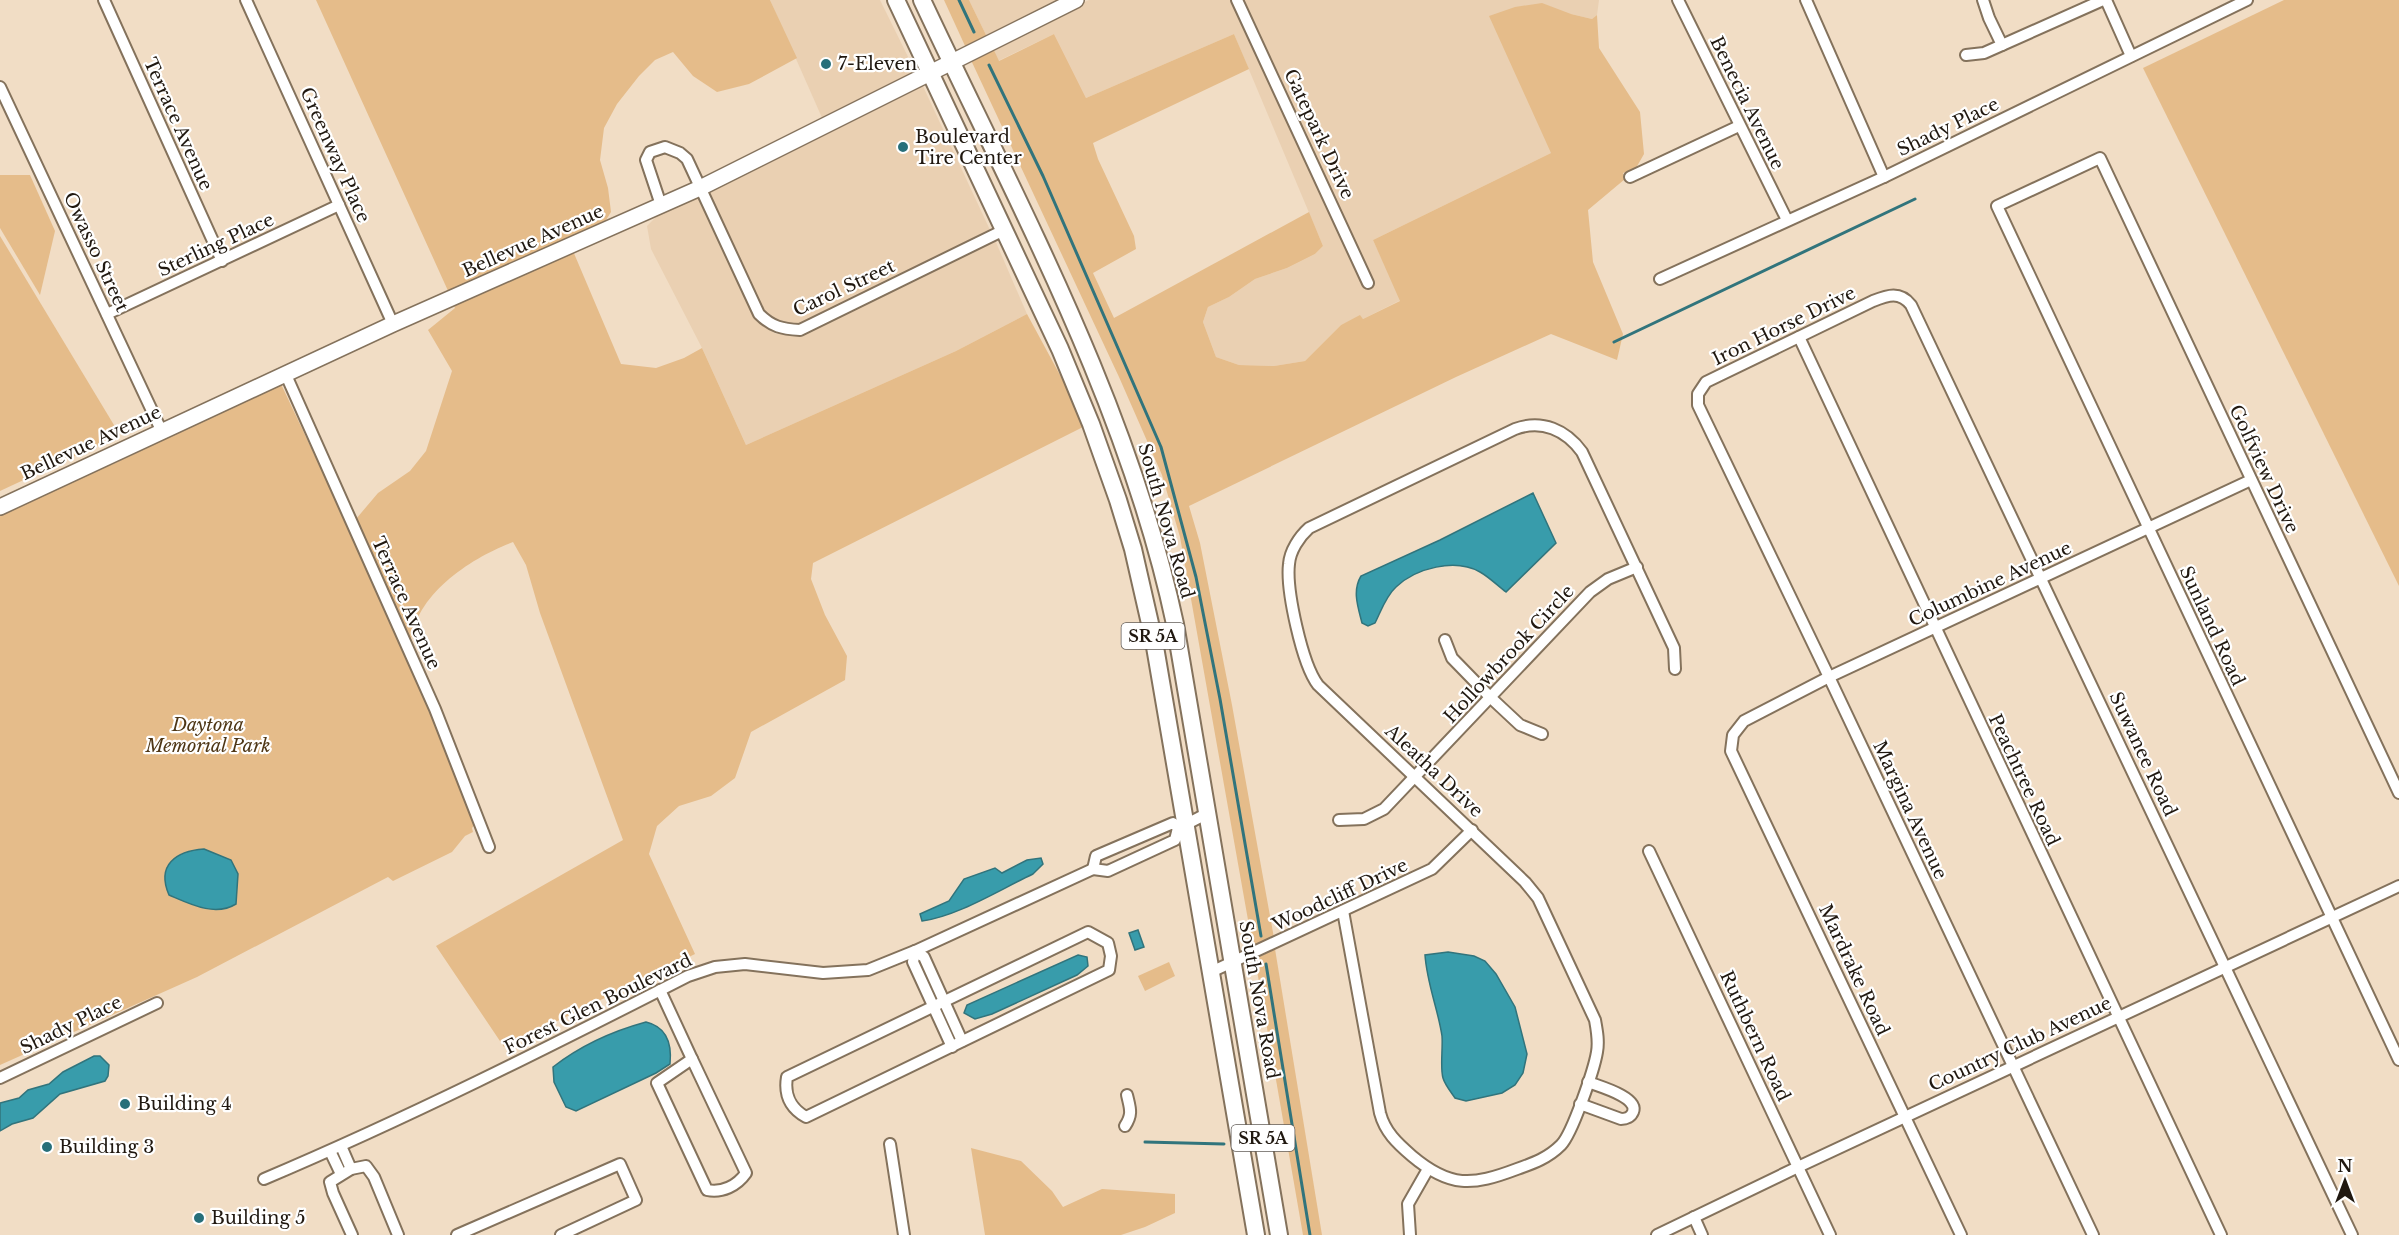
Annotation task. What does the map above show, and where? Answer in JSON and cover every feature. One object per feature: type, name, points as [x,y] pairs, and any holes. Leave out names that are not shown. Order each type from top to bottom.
[{"type":"main road","name":"SR 5A","points":[[896,0],[1084,404],[1105,459],[1133,549],[1154,641],[1181,826],[1211,972],[1256,1235]]},
{"type":"main road","name":"SR 5A","points":[[922,0],[951,62]]},
{"type":"main road","name":"South Nova Road","points":[[951,62],[1097,377],[1128,455],[1155,543],[1175,624],[1279,1235]]},
{"type":"street","name":"Terrace Avenue","points":[[104,0],[222,261]]},
{"type":"street","name":"Greenway Place","points":[[246,0],[393,324]]},
{"type":"street","name":"Bellevue Avenue","points":[[0,507],[393,324],[700,188],[1076,0]]},
{"type":"street","name":"Gatepark Drive","points":[[1237,0],[1368,283]]},
{"type":"street","name":"Benecia Avenue","points":[[1678,0],[1787,220]]},
{"type":"street","points":[[1806,0],[1884,177]]},
{"type":"street","points":[[1983,0],[2002,45]]},
{"type":"street","points":[[1965,55],[1984,54],[2104,0],[2131,57]]},
{"type":"street","name":"Shady Place","points":[[1660,279],[1884,177],[2247,0]]},
{"type":"street","name":"Owasso Street","points":[[0,87],[162,432]]},
{"type":"street","points":[[1630,177],[1739,126]]},
{"type":"street","name":"Carol Street","points":[[662,205],[646,160],[650,152],[665,147],[680,153],[687,159],[759,314],[778,329],[800,330],[1004,230]]},
{"type":"street","name":"Golfview Drive","points":[[1997,206],[2100,158],[2399,793]]},
{"type":"street","name":"Sterling Place","points":[[107,314],[339,205]]},
{"type":"street","name":"Sunland Road","points":[[1997,206],[2399,1060]]},
{"type":"street","name":"Iron Horse Drive","points":[[1697,399],[1700,389],[1706,382],[1873,301],[1895,295]]},
{"type":"street","name":"Suwanee Road","points":[[1895,295],[1904,298],[1911,305],[2352,1235]]},
{"type":"street","name":"Peachtree Road","points":[[1799,337],[2221,1235]]},
{"type":"street","name":"Terrace Avenue","points":[[286,375],[435,709],[489,847]]},
{"type":"street","name":"Margina Avenue","points":[[1697,399],[1701,414],[1829,677],[2093,1235]]},
{"type":"street","name":"Aleatha Drive","points":[[1343,911],[1382,1121],[1398,1144],[1428,1169],[1449,1179],[1472,1182],[1490,1179],[1544,1159],[1563,1143],[1580,1104],[1597,1052],[1595,1020],[1538,898],[1512,867],[1318,684],[1306,664],[1288,572],[1291,555],[1303,533],[1317,523],[1515,429],[1538,425],[1549,427],[1564,434],[1582,452],[1674,648],[1675,669]]},
{"type":"street","name":"Columbine Avenue","points":[[1744,721],[1829,677],[2251,480]]},
{"type":"street","points":[[1133,549],[1155,543]]},
{"type":"street","name":"Hollowbrook Circle","points":[[1339,820],[1356,820],[1374,816],[1393,801],[1599,584],[1637,567]]},
{"type":"street","points":[[1445,640],[1452,658],[1490,697],[1520,725],[1542,734]]},
{"type":"street","name":"Mardrake Road","points":[[1744,721],[1733,735],[1731,752],[1961,1235]]},
{"type":"street","points":[[1181,826],[1208,813]]},
{"type":"street","name":"Forest Glen Boulevard","points":[[264,1179],[336,1149],[688,976],[715,967],[745,964],[823,974],[868,970],[915,951],[1093,868],[1108,871],[1176,840],[1181,826],[1173,824],[1096,856],[1093,868]]},
{"type":"street","name":"Woodcliff Drive","points":[[1211,972],[1432,868],[1472,830]]},
{"type":"street","name":"Ruthbern Road","points":[[1649,851],[1830,1235]]},
{"type":"street","name":"Country Club Avenue","points":[[1657,1235],[2399,886]]},
{"type":"street","points":[[1088,932],[1108,943],[1111,956],[1109,970],[806,1117],[795,1110],[788,1099],[785,1086],[787,1077],[938,1003],[1088,932]]},
{"type":"street","points":[[915,951],[913,962],[938,1003],[957,1044]]},
{"type":"street","points":[[660,990],[746,1173],[741,1181],[716,1192],[706,1190],[657,1083],[692,1059]]},
{"type":"street","name":"Shady Place","points":[[0,1078],[157,1003]]},
{"type":"street","points":[[1580,1104],[1621,1119],[1628,1118],[1633,1112],[1634,1106],[1630,1100],[1588,1082]]},
{"type":"street","points":[[1125,1126],[1131,1117],[1126,1095]]},
{"type":"street","points":[[890,1144],[904,1235]]},
{"type":"street","points":[[336,1149],[351,1169]]},
{"type":"street","points":[[336,1149],[340,1174]]},
{"type":"street","points":[[457,1235],[620,1164],[636,1200],[561,1235]]},
{"type":"street","points":[[352,1235],[330,1182],[351,1169],[366,1166],[374,1177],[398,1235]]},
{"type":"street","points":[[1410,1235],[1408,1204],[1428,1169]]},
{"type":"street","points":[[1250,1201],[1273,1198]]},
{"type":"street","points":[[1694,1217],[1702,1235]]},
{"type":"shaded area","points":[[770,0],[880,0],[916,73],[823,120]]},
{"type":"shaded area","points":[[969,0],[1064,0],[987,37]]},
{"type":"shaded area","points":[[1089,0],[1232,0],[1366,290],[1375,285],[1243,0],[1599,0],[1597,15],[1592,19],[1571,14],[1551,153],[1373,240],[1401,300],[1363,319],[1360,316],[1341,325],[1305,361],[1274,366],[1239,365],[1216,357],[1203,322],[1208,307],[1229,297],[1255,279],[1287,268],[1315,254],[1323,246],[1234,34],[1086,98],[1054,34],[998,61],[992,46]]},
{"type":"shaded area","points":[[921,82],[990,230],[799,325],[779,323],[763,311],[708,192]]},
{"type":"shaded area","points":[[699,196],[755,317],[776,334],[802,335],[995,240],[1027,314],[956,351],[746,445],[702,348],[651,249],[647,226],[663,210]]},
{"type":"green space","points":[[316,0],[770,0],[797,58],[749,84],[717,92],[693,76],[673,52],[655,60],[617,104],[604,128],[600,160],[608,188],[611,212],[603,225],[449,293]]},
{"type":"green space","points":[[944,0],[969,0],[987,37],[966,48]]},
{"type":"green space","points":[[2284,0],[2399,0],[2399,586],[2143,68]]},
{"type":"green space","points":[[1542,3],[1592,19],[1597,15],[1599,48],[1640,112],[1644,154],[1636,168],[1623,173],[1625,179],[1588,210],[1593,262],[1623,334],[1617,360],[1551,334],[1456,377],[1189,506],[1200,543],[1232,705],[1274,938],[1253,948],[1180,537],[1162,475],[1119,377],[970,58],[992,46],[999,61],[1054,34],[1086,98],[1234,34],[1249,69],[1093,143],[1098,159],[1134,236],[1136,249],[1093,273],[1114,318],[1309,212],[1323,246],[1315,254],[1287,268],[1255,279],[1229,297],[1208,307],[1203,322],[1216,357],[1239,365],[1274,366],[1305,361],[1341,325],[1360,315],[1363,319],[1400,301],[1373,240],[1551,153],[1489,16],[1515,7]]},
{"type":"green space","points":[[0,175],[30,175],[55,231],[40,295],[0,228]]},
{"type":"green space","points":[[0,236],[120,435],[0,491]]},
{"type":"green space","points":[[573,251],[621,364],[656,368],[684,358],[702,348],[746,445],[956,351],[1027,314],[1087,425],[813,563],[811,579],[825,615],[847,656],[845,680],[751,732],[735,778],[711,796],[679,806],[657,826],[649,854],[695,954],[504,1047],[436,946],[623,840],[540,613],[526,565],[513,542],[480,557],[448,580],[422,609],[411,643],[356,519],[378,493],[410,471],[426,451],[452,371],[428,330],[455,308],[453,303]]},
{"type":"green space","name":"Daytona Memorial Park","points":[[281,384],[431,711],[475,824],[472,828],[473,832],[465,836],[452,852],[393,881],[388,877],[197,977],[0,1065],[0,513],[109,463],[111,465]]},
{"type":"green space","points":[[1275,949],[1322,1235],[1303,1235],[1255,959]]},
{"type":"green space","points":[[1169,962],[1175,976],[1145,991],[1138,976]]},
{"type":"green space","points":[[971,1148],[1021,1161],[1052,1191],[1063,1207],[1102,1189],[1175,1194],[1175,1213],[1121,1235],[985,1235]]},
{"type":"water","points":[[1533,493],[1556,543],[1506,592],[1483,574],[1470,568],[1436,567],[1404,580],[1389,595],[1375,623],[1368,626],[1362,623],[1356,593],[1361,576],[1440,540]]},
{"type":"water","points":[[204,849],[231,860],[238,874],[236,904],[228,908],[202,908],[169,895],[165,875],[171,861],[185,853]]},
{"type":"water","points":[[1041,858],[1043,864],[1033,874],[950,914],[922,921],[920,914],[949,901],[964,879],[995,868],[1002,873],[1027,860]]},
{"type":"water","points":[[1138,930],[1144,947],[1135,950],[1129,933]]},
{"type":"water","points":[[1448,952],[1474,956],[1485,961],[1496,974],[1515,1007],[1527,1054],[1523,1073],[1515,1085],[1502,1093],[1466,1101],[1455,1098],[1444,1081],[1442,1036],[1425,955]]},
{"type":"water","points":[[1078,955],[1087,957],[1088,966],[1077,975],[992,1014],[975,1019],[964,1013],[967,1005]]},
{"type":"water","points":[[646,1022],[659,1028],[667,1037],[670,1064],[576,1111],[566,1107],[554,1082],[553,1067],[574,1052],[597,1040]]},
{"type":"water","points":[[94,1056],[100,1056],[109,1065],[105,1081],[60,1094],[33,1118],[12,1124],[0,1131],[0,1103],[19,1098],[28,1090],[49,1084],[63,1072]]},
{"type":"waterway","points":[[959,0],[974,32]]},
{"type":"waterway","points":[[989,65],[1043,176],[1161,447],[1196,577],[1220,699],[1261,936]]},
{"type":"waterway","points":[[1614,342],[1915,199]]},
{"type":"waterway","points":[[1266,964],[1310,1235]]},
{"type":"waterway","points":[[1145,1142],[1224,1144]]},
{"type":"place","name":"7-Eleven","points":[[826,64]]},
{"type":"place","name":"Boulevard Tire Center","points":[[903,147]]},
{"type":"place","name":"Building 4","points":[[125,1104]]},
{"type":"place","name":"Building 3","points":[[47,1147]]},
{"type":"place","name":"Building 5","points":[[199,1218]]}]
